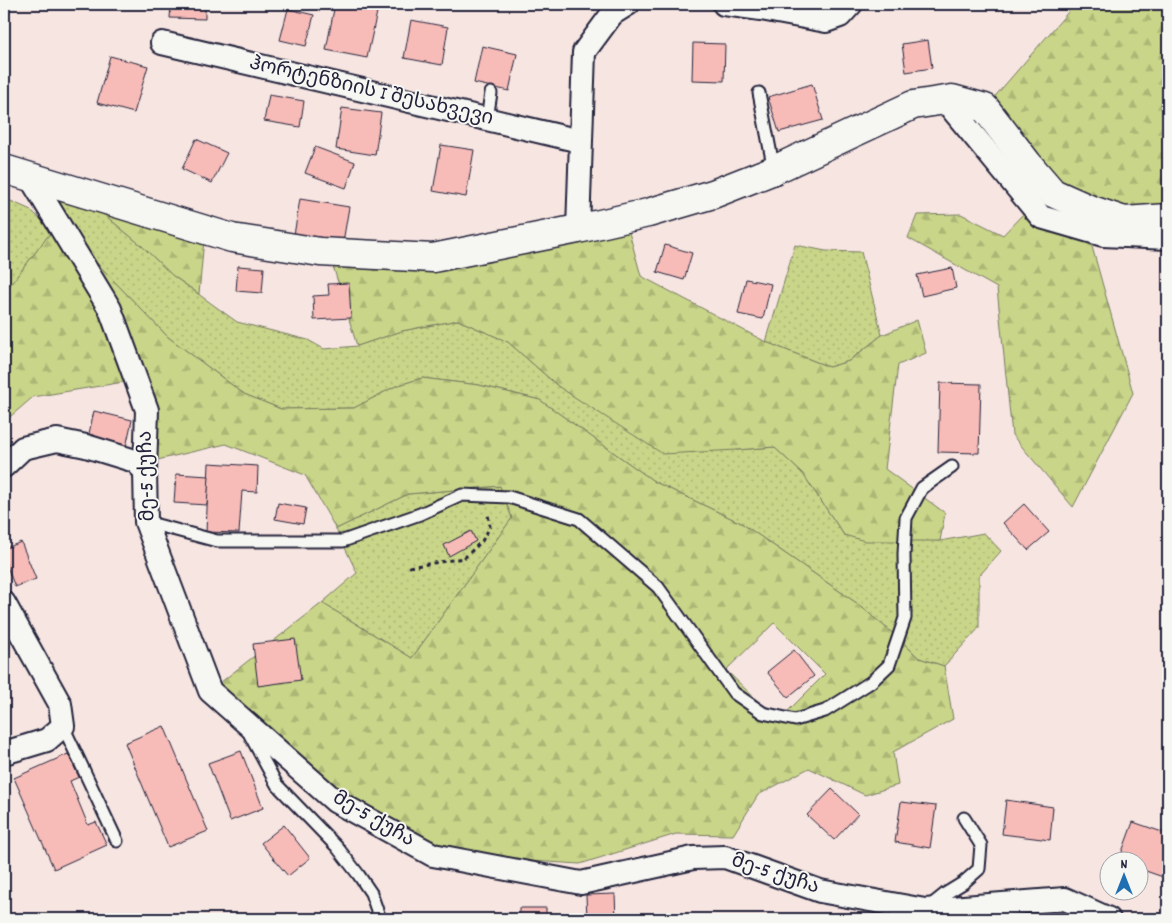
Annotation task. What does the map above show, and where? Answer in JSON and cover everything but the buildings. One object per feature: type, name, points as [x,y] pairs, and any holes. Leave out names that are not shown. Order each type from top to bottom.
[{"type":"street","points":[[578,229],[584,52],[612,14],[628,4]]},
{"type":"street","points":[[724,4],[826,21],[840,16],[851,4]]},
{"type":"street","name":"ჰორტენზიის I შესახვევი","points":[[162,42],[580,140]]},
{"type":"street","points":[[952,99],[952,109],[1041,217],[1103,235],[1168,238]]},
{"type":"street","points":[[4,168],[232,238],[320,252],[433,258],[648,213],[713,194],[774,170],[913,105],[952,99],[985,108],[1028,164],[1053,192],[1089,209],[1124,220],[1168,218]]},
{"type":"street","name":"მე-5 ქუჩა","points":[[30,177],[110,309],[147,410],[146,522],[210,691],[335,801],[434,855],[581,883],[693,858],[725,857],[820,891],[925,910],[1065,899],[1109,919]]},
{"type":"street","points":[[4,466],[23,448],[57,440],[86,446],[134,461],[145,471]]},
{"type":"street","points":[[4,603],[60,704],[63,726],[47,740],[4,753]]},
{"type":"lane","points":[[759,93],[774,170]]},
{"type":"lane","points":[[486,119],[491,94]]},
{"type":"lane","points":[[146,522],[217,541],[343,541],[420,514],[462,495],[508,497],[579,520],[658,587],[734,692],[763,713],[795,720],[825,710],[871,682],[889,664],[905,618],[904,554],[906,518],[922,488],[952,467]]},
{"type":"lane","points":[[241,718],[277,785],[337,848],[358,874],[371,893],[380,919]]},
{"type":"lane","points":[[63,726],[117,841]]},
{"type":"lane","points":[[925,910],[979,869],[981,845],[964,818]]},
{"type":"path","points":[[409,566],[464,558],[482,541],[490,527],[488,514],[483,513]]},
{"type":"green space","points":[[1075,4],[1168,4],[1168,207],[1122,210],[1060,187],[991,101]]},
{"type":"green space","points":[[48,192],[100,211],[142,246],[172,275],[237,322],[308,340],[324,349],[357,346],[402,331],[458,320],[508,342],[559,387],[737,450],[774,447],[803,474],[844,535],[940,541],[984,533],[1001,551],[979,576],[979,628],[944,666],[919,658],[858,604],[741,523],[655,482],[540,400],[479,385],[422,378],[396,386],[354,408],[281,409],[244,394],[168,337],[86,252]]},
{"type":"green space","points":[[1041,195],[1084,218],[1133,393],[1073,507],[1012,435],[997,288],[908,238],[917,215],[961,214],[1003,235]]},
{"type":"green space","points":[[4,198],[31,210],[52,231],[4,293]]},
{"type":"green space","points":[[100,211],[204,239],[199,294],[172,275],[142,246]]},
{"type":"green space","points":[[627,225],[641,276],[766,342],[829,367],[849,361],[882,335],[917,320],[926,353],[898,365],[885,469],[945,513],[940,541],[865,541],[844,535],[803,474],[774,447],[663,454],[559,387],[508,342],[458,320],[402,331],[357,346],[331,259]]},
{"type":"green space","points":[[52,231],[99,314],[124,382],[33,397],[4,422],[4,293]]},
{"type":"green space","points":[[795,245],[826,251],[861,252],[882,335],[849,361],[829,367],[766,342]]},
{"type":"green space","points":[[86,252],[168,337],[244,394],[281,409],[354,408],[396,386],[422,378],[479,385],[540,400],[655,482],[741,523],[858,604],[919,658],[944,666],[953,719],[893,752],[898,785],[865,795],[809,768],[758,795],[733,835],[676,834],[580,864],[433,855],[340,795],[216,686],[322,603],[412,658],[512,518],[500,486],[408,494],[336,529],[305,475],[226,444],[153,461],[156,401],[119,303]],"holes":[[[774,623],[825,674],[778,721],[726,670]]]},
{"type":"green space","points":[[500,486],[512,518],[412,658],[322,603],[357,573],[336,529],[408,494]]}]
